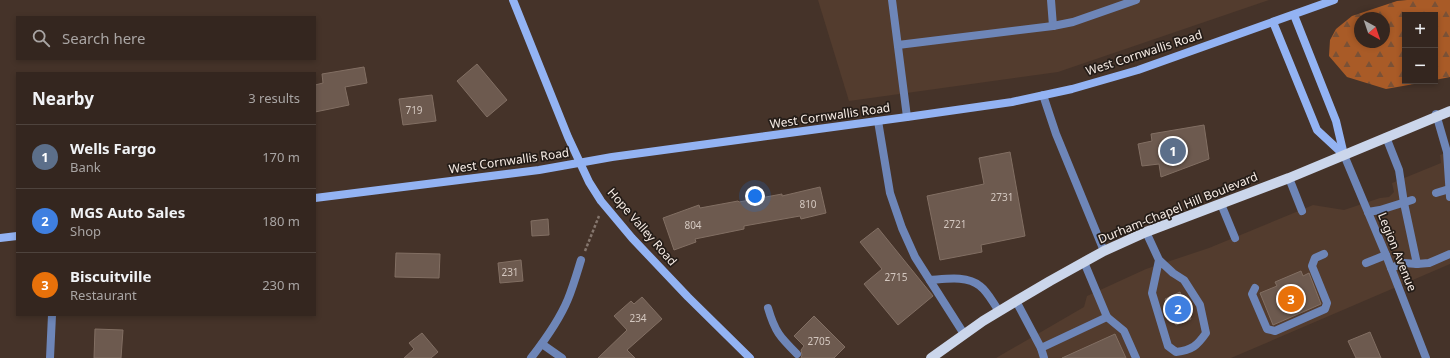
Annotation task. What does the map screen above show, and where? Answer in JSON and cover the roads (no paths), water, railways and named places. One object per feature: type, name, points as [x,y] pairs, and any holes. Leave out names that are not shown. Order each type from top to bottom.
[{"type":"main road","name":"Durham-Chapel Hill Boulevard","points":[[934,357],[964,334],[999,311],[1104,251],[1146,232],[1289,178],[1437,116],[1450,112]]},
{"type":"street","name":"Hope Valley Road","points":[[512,0],[580,163],[589,182],[601,201],[628,233],[688,297],[750,358]]},
{"type":"street","points":[[892,0],[907,117]]},
{"type":"street","points":[[1051,0],[1053,26]]},
{"type":"street","points":[[898,45],[1053,26],[1073,22],[1136,0]]},
{"type":"street","name":"West Cornwallis Road","points":[[316,198],[539,170],[620,156],[1012,102],[1072,89],[1138,70],[1334,0]]},
{"type":"street","name":"Legion Avenue","points":[[1294,15],[1336,121],[1344,155],[1392,268],[1426,358]]},
{"type":"street","name":"Legion Avenue","points":[[1273,22],[1316,130],[1344,155]]},
{"type":"street","points":[[1043,95],[1056,134],[1104,251]]},
{"type":"street","points":[[1436,193],[1450,193],[1447,152],[1437,116]]},
{"type":"street","points":[[878,121],[890,193],[902,228],[915,257],[964,334]]},
{"type":"street","points":[[1386,138],[1399,170],[1408,202],[1416,264]]},
{"type":"street","points":[[1289,178],[1302,211]]},
{"type":"street","points":[[1368,212],[1408,202]]},
{"type":"street","points":[[1221,204],[1235,238]]},
{"type":"street","points":[[1146,232],[1159,260],[1184,280],[1200,305],[1206,333],[1198,344],[1187,350],[1176,352],[1168,346],[1162,332],[1152,293],[1159,260]]},
{"type":"street","points":[[0,238],[16,236]]},
{"type":"street","points":[[1255,288],[1252,294],[1267,329],[1276,331],[1325,309],[1327,303],[1312,266],[1315,258],[1324,254]]},
{"type":"street","points":[[1392,268],[1404,262],[1416,264],[1429,263],[1450,254]]},
{"type":"street","points":[[1366,263],[1386,255]]},
{"type":"street","points":[[531,358],[542,344],[561,313],[568,298],[581,260]]},
{"type":"street","points":[[1084,262],[1107,317],[1124,331],[1136,358]]},
{"type":"street","points":[[930,280],[971,280],[981,286],[999,311]]},
{"type":"street","points":[[1016,301],[1041,348],[1044,358]]},
{"type":"street","points":[[768,308],[772,325],[797,354]]},
{"type":"street","points":[[50,358],[52,316]]},
{"type":"street","points":[[1041,348],[1107,317]]},
{"type":"street","points":[[542,344],[562,358]]},
{"type":"place","name":"Wells Fargo","points":[[1173,151]]},
{"type":"place","name":"Biscuitville","points":[[1291,299]]},
{"type":"place","name":"MGS Auto Sales","points":[[1178,309]]}]
